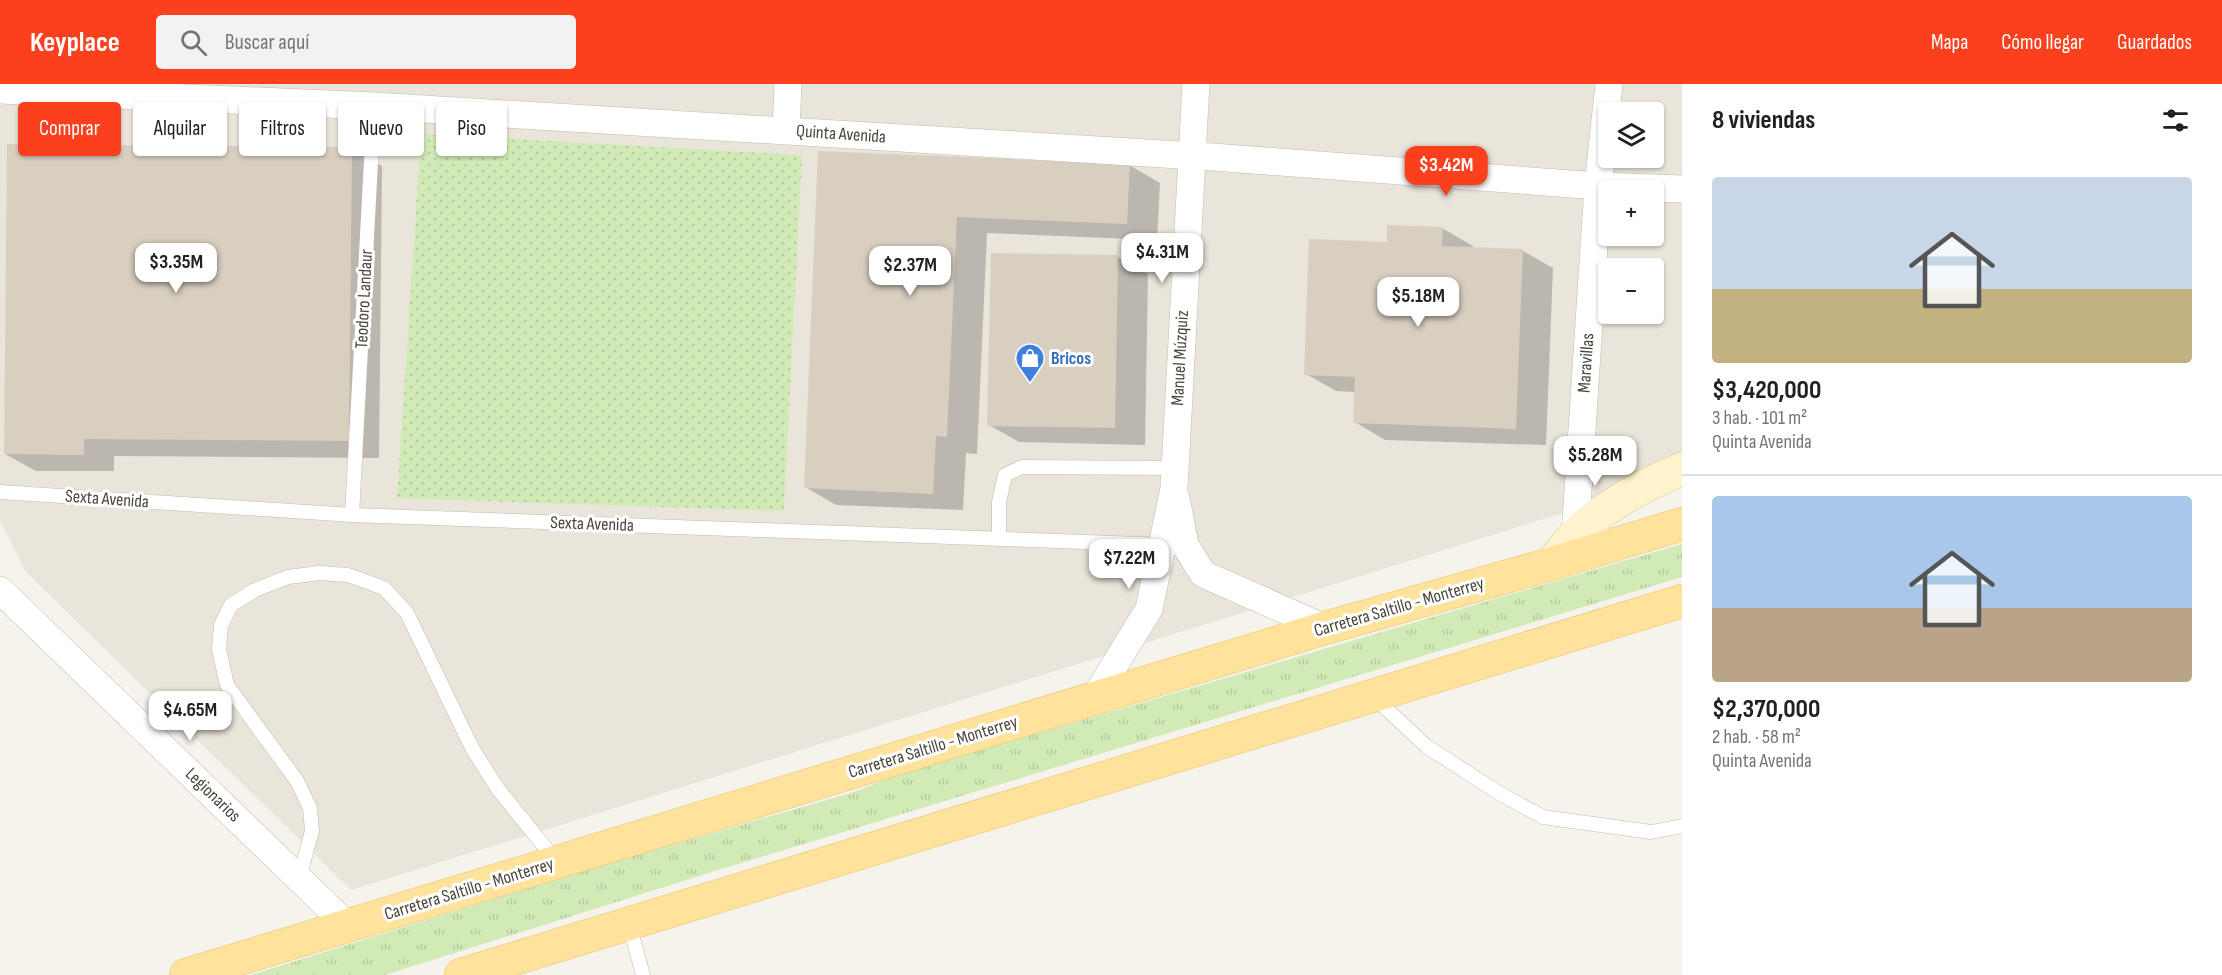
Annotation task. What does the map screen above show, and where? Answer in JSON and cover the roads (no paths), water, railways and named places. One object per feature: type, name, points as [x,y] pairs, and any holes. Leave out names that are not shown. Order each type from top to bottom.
[{"type":"main road","name":"Carretera Saltillo - Monterrey","points":[[186,975],[1095,697],[1682,524]]},
{"type":"main road","points":[[461,975],[1682,601]]},
{"type":"street","points":[[786,130],[788,84]]},
{"type":"street","name":"Manuel Múzquiz","points":[[1095,697],[1149,609],[1173,545],[1174,478],[1196,84]]},
{"type":"street","name":"Maravillas","points":[[1599,180],[1610,84]]},
{"type":"street","name":"Quinta Avenida","points":[[0,90],[375,95],[786,130],[1191,156],[1598,186]]},
{"type":"street","name":"Maravillas","points":[[1575,536],[1598,186]]},
{"type":"street","name":"Quinta Avenida","points":[[1664,188],[1682,189]]},
{"type":"street","points":[[1551,564],[1575,536],[1597,516],[1647,483],[1682,469]]},
{"type":"street","points":[[1173,545],[1203,574],[1325,628]]},
{"type":"street","name":"Legionarios","points":[[0,590],[348,926]]},
{"type":"lane","name":"Teodoro Landaur","points":[[352,515],[375,95]]},
{"type":"lane","points":[[999,539],[999,502],[1005,475],[1022,466],[1174,478]]},
{"type":"lane","name":"Sexta Avenida","points":[[0,492],[352,515],[1173,545]]},
{"type":"lane","points":[[299,878],[312,831],[310,808],[297,781],[227,685],[219,649],[221,626],[231,605],[255,590],[288,578],[319,573],[348,575],[384,588],[407,613],[472,748],[498,789],[557,863]]},
{"type":"lane","points":[[1372,695],[1426,746],[1499,793],[1543,817],[1651,832],[1682,825]]},
{"type":"lane","points":[[629,924],[643,975]]},
{"type":"place","name":"Bricos","points":[[1030,384]]}]
